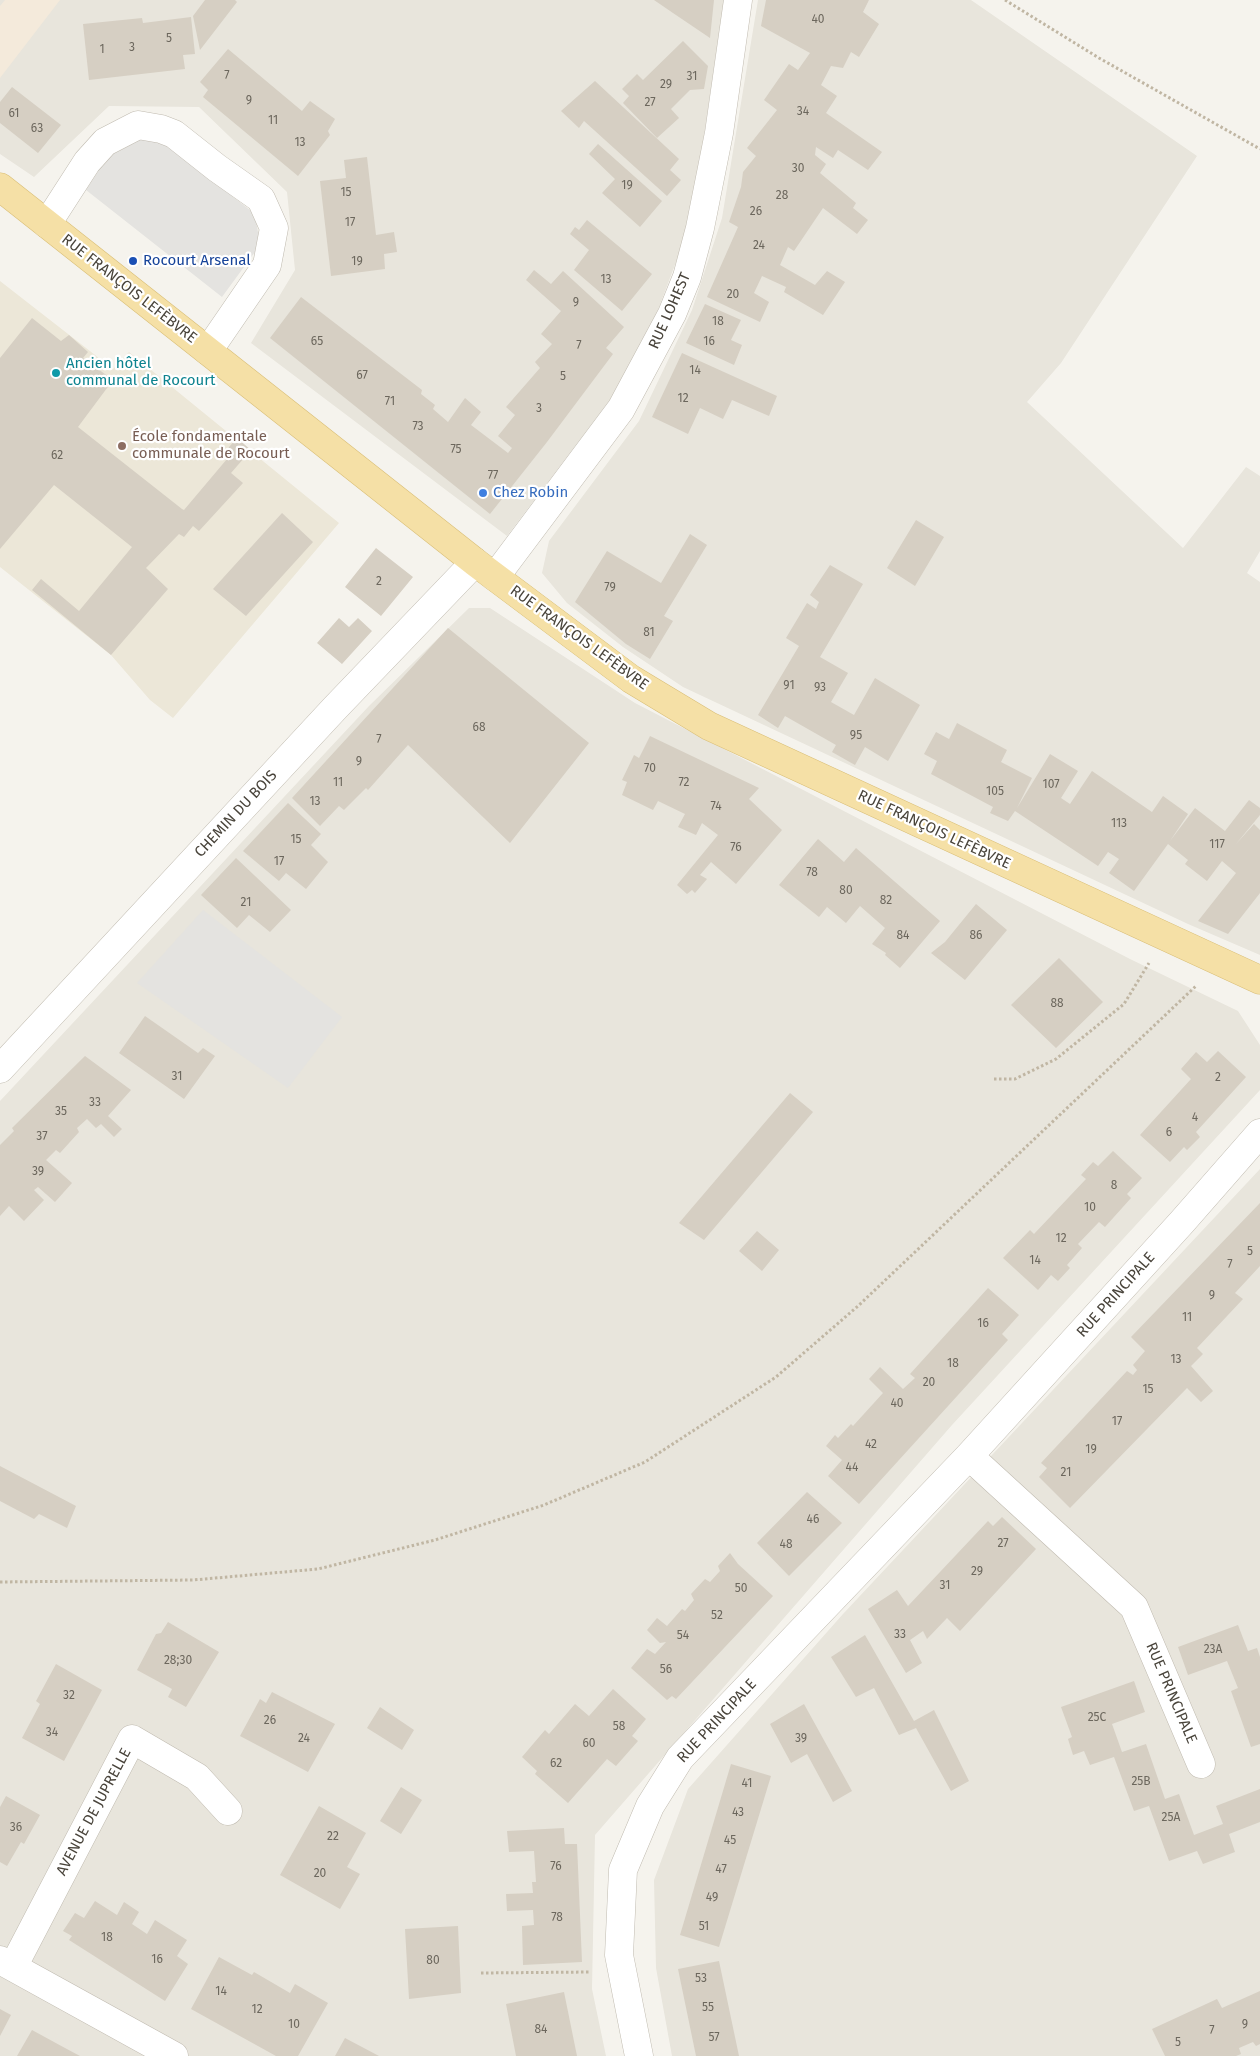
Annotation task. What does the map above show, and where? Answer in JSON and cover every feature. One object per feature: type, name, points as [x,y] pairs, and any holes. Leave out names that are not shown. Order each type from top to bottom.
[{"type":"main road","name":"RUE FRANÇOIS LEFÈBVRE","points":[[0,187],[485,570],[631,679],[709,726],[1260,980]]},
{"type":"street","name":"RUE LOHEST","points":[[485,570],[621,409],[672,314],[688,277],[719,133],[738,0]]},
{"type":"street","points":[[47,224],[87,162],[105,142],[138,125],[161,129],[174,134],[217,168],[261,199],[274,228],[267,265],[208,351]]},
{"type":"street","name":"CHEMIN DU BOIS","points":[[0,1069],[335,708],[485,570]]},
{"type":"street","name":"RUE PRINCIPALE","points":[[639,2056],[619,1955],[623,1870],[650,1806],[680,1758],[969,1456],[1176,1230],[1260,1132]]},
{"type":"street","name":"RUE PRINCIPALE","points":[[969,1456],[1134,1608],[1201,1764]]},
{"type":"street","name":"AVENUE DE JUPRELLE","points":[[174,2056],[6,1964],[132,1739],[197,1777],[228,1811]]},
{"type":"path","points":[[1005,0],[1099,58],[1260,149]]},
{"type":"path","points":[[994,1080],[1015,1080],[1056,1059],[1124,1004],[1165,937]]},
{"type":"path","points":[[0,1582],[193,1580],[318,1569],[435,1540],[544,1505],[645,1462],[776,1377],[828,1332],[1221,962]]},
{"type":"path","points":[[481,1973],[622,1972]]},
{"type":"shaded area","points":[[0,0],[724,0],[696,189],[679,254],[653,323],[610,400],[507,536],[251,343],[295,270],[287,192],[199,107],[109,106],[34,177],[0,154]]},
{"type":"shaded area","points":[[5,0],[60,0],[0,78],[0,6]]},
{"type":"shaded area","points":[[758,0],[971,0],[1197,156],[1061,363],[1027,402],[1183,548],[1246,467],[1260,476],[1260,551],[1247,573],[1260,582],[1260,955],[1188,924],[683,687],[623,647],[567,603],[542,573],[549,541],[639,421],[692,310],[722,218]]},
{"type":"shaded area","points":[[135,136],[168,146],[255,214],[260,245],[222,297],[86,190],[109,155]]},
{"type":"shaded area","name":"École fondamentale communale de Rocourt","points":[[0,281],[113,369],[129,352],[339,523],[173,718],[150,700],[111,655],[0,567]]},
{"type":"shaded area","points":[[469,608],[490,608],[635,703],[1130,959],[1238,1011],[1260,1045],[1260,1090],[952,1425],[595,1835],[592,1989],[606,2056],[0,2056],[0,1101],[369,706]]},
{"type":"shaded area","points":[[203,910],[342,1017],[288,1088],[137,983]]},
{"type":"shaded area","points":[[1260,1169],[1260,2056],[672,2056],[656,1968],[654,1880],[688,1789],[843,1614]]},
{"type":"building","points":[[205,0],[235,0],[237,2],[200,50],[193,16]]},
{"type":"building","points":[[654,0],[714,0],[710,38],[673,13]]},
{"type":"building","points":[[766,0],[869,0],[863,12],[879,24],[859,57],[851,52],[843,68],[831,66],[821,85],[837,96],[826,113],[882,152],[868,170],[838,150],[833,158],[816,147],[815,155],[826,164],[820,173],[856,203],[853,208],[868,220],[857,234],[823,208],[794,251],[788,247],[780,265],[815,285],[827,271],[845,282],[823,315],[784,292],[786,287],[762,276],[754,293],[769,302],[760,322],[707,297],[738,227],[729,222],[741,187],[743,172],[756,156],[747,148],[777,110],[764,100],[789,64],[798,70],[810,53],[761,26]]},
{"type":"building","points":[[191,17],[195,54],[183,55],[185,69],[89,80],[83,24],[142,18],[143,23]]},
{"type":"building","points":[[683,41],[708,66],[704,89],[690,90],[671,109],[679,118],[657,138],[623,103],[629,96],[622,89],[637,74],[643,80]]},
{"type":"building","points":[[228,49],[302,111],[310,101],[335,119],[328,131],[330,135],[298,176],[203,97],[208,90],[200,82]]},
{"type":"building","points":[[595,81],[679,159],[670,170],[681,180],[667,196],[584,121],[579,128],[561,111]]},
{"type":"building","points":[[12,87],[61,125],[38,153],[0,123],[0,102]]},
{"type":"building","points":[[598,144],[662,201],[640,227],[602,193],[615,179],[589,154]]},
{"type":"building","points":[[367,157],[376,235],[394,232],[397,252],[384,254],[385,269],[331,276],[320,181],[346,178],[344,160]]},
{"type":"building","points":[[587,220],[652,274],[622,311],[574,270],[589,250],[570,234],[575,227],[579,230]]},
{"type":"building","points":[[534,270],[551,284],[563,271],[624,327],[606,348],[613,354],[490,514],[270,338],[301,297],[422,390],[421,394],[435,405],[433,409],[448,422],[465,398],[481,412],[471,425],[508,453],[512,448],[498,436],[515,415],[506,407],[540,368],[535,362],[552,344],[541,334],[561,311],[526,280]]},
{"type":"building","points":[[705,304],[741,320],[731,340],[742,345],[734,365],[686,343]]},
{"type":"building","points":[[32,318],[61,341],[69,335],[88,352],[83,358],[113,380],[78,427],[182,509],[184,510],[227,459],[222,455],[237,438],[251,450],[231,473],[243,483],[199,531],[193,526],[184,537],[179,534],[146,568],[168,589],[111,655],[32,590],[41,579],[79,611],[132,547],[54,485],[0,549],[0,358]]},
{"type":"building","points":[[682,353],[777,396],[769,416],[732,400],[723,419],[700,408],[688,434],[652,417]]},
{"type":"building","points":[[282,513],[313,542],[246,616],[213,589]]},
{"type":"building","points":[[916,520],[944,537],[915,586],[887,568]]},
{"type":"building","points":[[690,534],[707,545],[664,616],[673,621],[650,659],[626,644],[575,602],[607,551],[661,583]]},
{"type":"building","points":[[376,548],[413,577],[381,616],[345,587]]},
{"type":"building","points":[[830,565],[863,584],[820,657],[848,673],[831,702],[854,715],[875,678],[920,705],[888,761],[865,747],[855,765],[832,752],[836,745],[785,716],[778,728],[758,715],[799,646],[786,638],[807,603],[816,609],[819,602],[810,595]]},
{"type":"building","points":[[339,618],[349,627],[358,618],[372,631],[342,664],[317,643]]},
{"type":"building","points":[[448,628],[589,743],[510,843],[408,745],[368,790],[366,788],[344,810],[339,806],[320,826],[292,798]]},
{"type":"building","points":[[957,723],[1007,750],[1001,762],[1032,778],[1017,808],[1050,754],[1078,771],[1061,798],[1070,804],[1092,771],[1152,812],[1163,796],[1188,814],[1170,841],[1195,808],[1225,831],[1249,800],[1260,808],[1260,815],[1236,844],[1254,824],[1260,830],[1260,893],[1228,934],[1198,921],[1236,873],[1222,861],[1207,881],[1185,864],[1188,860],[1168,844],[1134,891],[1109,873],[1119,859],[1108,852],[1098,866],[1015,811],[1008,821],[990,813],[993,807],[931,774],[937,761],[924,754],[936,732],[949,739]]},
{"type":"building","points":[[650,736],[759,788],[749,799],[782,830],[736,884],[711,862],[700,875],[707,879],[695,893],[692,890],[687,894],[677,885],[718,835],[702,823],[696,835],[678,827],[685,814],[658,801],[653,810],[622,795],[627,782],[622,780],[634,755],[639,758]]},
{"type":"building","points":[[288,803],[321,834],[311,845],[328,862],[306,889],[286,873],[279,881],[243,851]]},
{"type":"building","points":[[818,839],[844,862],[856,848],[940,921],[900,968],[885,955],[886,953],[872,944],[885,928],[860,906],[846,923],[827,907],[819,917],[779,885]]},
{"type":"building","points":[[236,858],[291,910],[270,932],[249,915],[237,928],[201,895]]},
{"type":"building","points":[[976,904],[1007,930],[965,980],[931,953],[945,942]]},
{"type":"building","points":[[1059,958],[1103,1002],[1056,1048],[1011,1005]]},
{"type":"building","points":[[145,1016],[198,1053],[203,1048],[215,1056],[184,1099],[119,1053]]},
{"type":"building","points":[[1218,1051],[1246,1077],[1196,1132],[1200,1137],[1187,1150],[1184,1147],[1170,1162],[1140,1135],[1191,1079],[1181,1069],[1196,1052],[1207,1062]]},
{"type":"building","points":[[85,1056],[131,1090],[108,1116],[122,1129],[114,1137],[101,1124],[96,1128],[87,1119],[77,1128],[79,1132],[60,1153],[56,1150],[46,1160],[72,1183],[55,1202],[38,1187],[34,1190],[44,1200],[24,1221],[9,1206],[0,1216],[0,1145],[14,1131],[12,1128]]},
{"type":"building","points":[[790,1093],[813,1112],[704,1240],[679,1223]]},
{"type":"building","points":[[1113,1151],[1142,1178],[1127,1194],[1131,1198],[1105,1227],[1099,1222],[1078,1244],[1082,1248],[1067,1265],[1070,1268],[1058,1281],[1051,1275],[1038,1290],[1003,1258],[1030,1230],[1034,1234],[1086,1179],[1081,1175],[1093,1162],[1098,1166]]},
{"type":"building","points":[[1260,1203],[1260,1266],[1235,1293],[1243,1299],[1197,1348],[1203,1354],[1191,1366],[1213,1391],[1201,1402],[1187,1388],[1070,1508],[1039,1477],[1047,1468],[1041,1463],[1127,1371],[1133,1375],[1137,1370],[1133,1365],[1145,1351],[1131,1337]]},
{"type":"building","points":[[757,1231],[779,1250],[762,1271],[739,1251]]},
{"type":"building","points":[[988,1288],[1019,1315],[1002,1334],[1008,1340],[859,1504],[828,1476],[842,1460],[826,1446],[835,1435],[838,1438],[851,1424],[853,1426],[883,1393],[869,1379],[880,1367],[903,1389],[915,1378],[910,1374]]},
{"type":"building","points":[[0,1466],[76,1506],[67,1528],[39,1514],[34,1519],[0,1501]]},
{"type":"building","points":[[807,1492],[842,1523],[789,1576],[757,1543]]},
{"type":"building","points":[[1002,1517],[1036,1549],[960,1631],[947,1618],[927,1639],[923,1631],[910,1640],[922,1663],[906,1673],[868,1609],[897,1590],[908,1606],[988,1521],[993,1526]]},
{"type":"building","points":[[730,1553],[738,1564],[773,1596],[676,1699],[672,1696],[667,1700],[631,1668],[647,1649],[655,1654],[666,1642],[660,1643],[647,1630],[657,1618],[667,1626],[682,1609],[685,1611],[694,1600],[691,1594],[705,1579],[710,1582],[720,1571],[718,1566]]},
{"type":"building","points":[[168,1622],[219,1652],[186,1707],[168,1697],[172,1689],[137,1670],[156,1634],[161,1633]]},
{"type":"building","points":[[1238,1625],[1248,1651],[1257,1648],[1260,1657],[1260,1744],[1251,1747],[1231,1691],[1238,1688],[1227,1661],[1188,1675],[1178,1647]]},
{"type":"building","points":[[865,1635],[914,1721],[934,1710],[969,1781],[951,1791],[916,1728],[899,1735],[874,1688],[856,1697],[831,1657]]},
{"type":"building","points":[[56,1664],[102,1690],[64,1761],[22,1738],[40,1704],[36,1701]]},
{"type":"building","points":[[1134,1681],[1145,1712],[1112,1724],[1122,1752],[1146,1744],[1165,1799],[1179,1794],[1194,1835],[1223,1824],[1216,1806],[1260,1789],[1260,1822],[1229,1834],[1235,1852],[1203,1864],[1197,1851],[1169,1861],[1149,1806],[1134,1811],[1114,1757],[1090,1765],[1084,1751],[1073,1755],[1068,1739],[1072,1737],[1061,1707]]},
{"type":"building","points":[[613,1689],[646,1719],[632,1736],[638,1741],[616,1766],[607,1759],[568,1803],[535,1774],[537,1771],[522,1757],[545,1730],[549,1734],[575,1704],[589,1716]]},
{"type":"building","points":[[272,1692],[335,1724],[308,1772],[240,1736],[260,1699],[266,1703]]},
{"type":"building","points":[[804,1704],[852,1791],[833,1802],[807,1754],[791,1763],[770,1724]]},
{"type":"building","points":[[380,1707],[414,1730],[402,1750],[367,1728]]},
{"type":"building","points":[[731,1764],[771,1776],[719,1947],[680,1935]]},
{"type":"building","points":[[401,1787],[422,1800],[401,1834],[380,1821]]},
{"type":"building","points":[[6,1796],[40,1815],[24,1844],[21,1842],[7,1866],[0,1862],[0,1807]]},
{"type":"building","points":[[319,1806],[366,1833],[347,1867],[360,1874],[340,1909],[280,1875]]},
{"type":"building","points":[[564,1828],[565,1844],[577,1844],[582,1962],[523,1965],[522,1926],[534,1925],[533,1910],[507,1911],[506,1894],[533,1893],[532,1882],[536,1882],[534,1851],[509,1852],[507,1831]]},
{"type":"building","points":[[95,1901],[117,1915],[124,1902],[139,1912],[132,1924],[147,1934],[155,1920],[187,1940],[177,1956],[188,1964],[165,2001],[69,1940],[72,1936],[63,1931],[75,1913],[84,1918]]},
{"type":"building","points":[[458,1926],[461,1993],[409,1999],[405,1929]]},
{"type":"building","points":[[219,1957],[252,1975],[254,1972],[290,1993],[295,1984],[328,2003],[298,2056],[276,2056],[191,2009]]},
{"type":"building","points":[[719,1961],[739,2056],[696,2056],[678,1969]]},
{"type":"building","points":[[1260,1991],[1260,2044],[1256,2046],[1253,2042],[1239,2048],[1241,2054],[1236,2056],[1165,2056],[1152,2029],[1217,1999],[1222,2008]]},
{"type":"building","points":[[564,1992],[577,2056],[516,2056],[506,2004]]},
{"type":"building","points":[[0,2009],[11,2015],[0,2036]]},
{"type":"building","points":[[32,2030],[65,2048],[80,2056],[17,2056]]},
{"type":"building","points":[[345,2038],[379,2056],[335,2056]]},
{"type":"place","name":"Rocourt Arsenal","points":[[133,261]]},
{"type":"place","name":"Ancien hôtel communal de Rocourt","points":[[56,373]]},
{"type":"place","name":"École fondamentale communale de Rocourt","points":[[122,446]]},
{"type":"place","name":"Chez Robin","points":[[483,493]]}]
